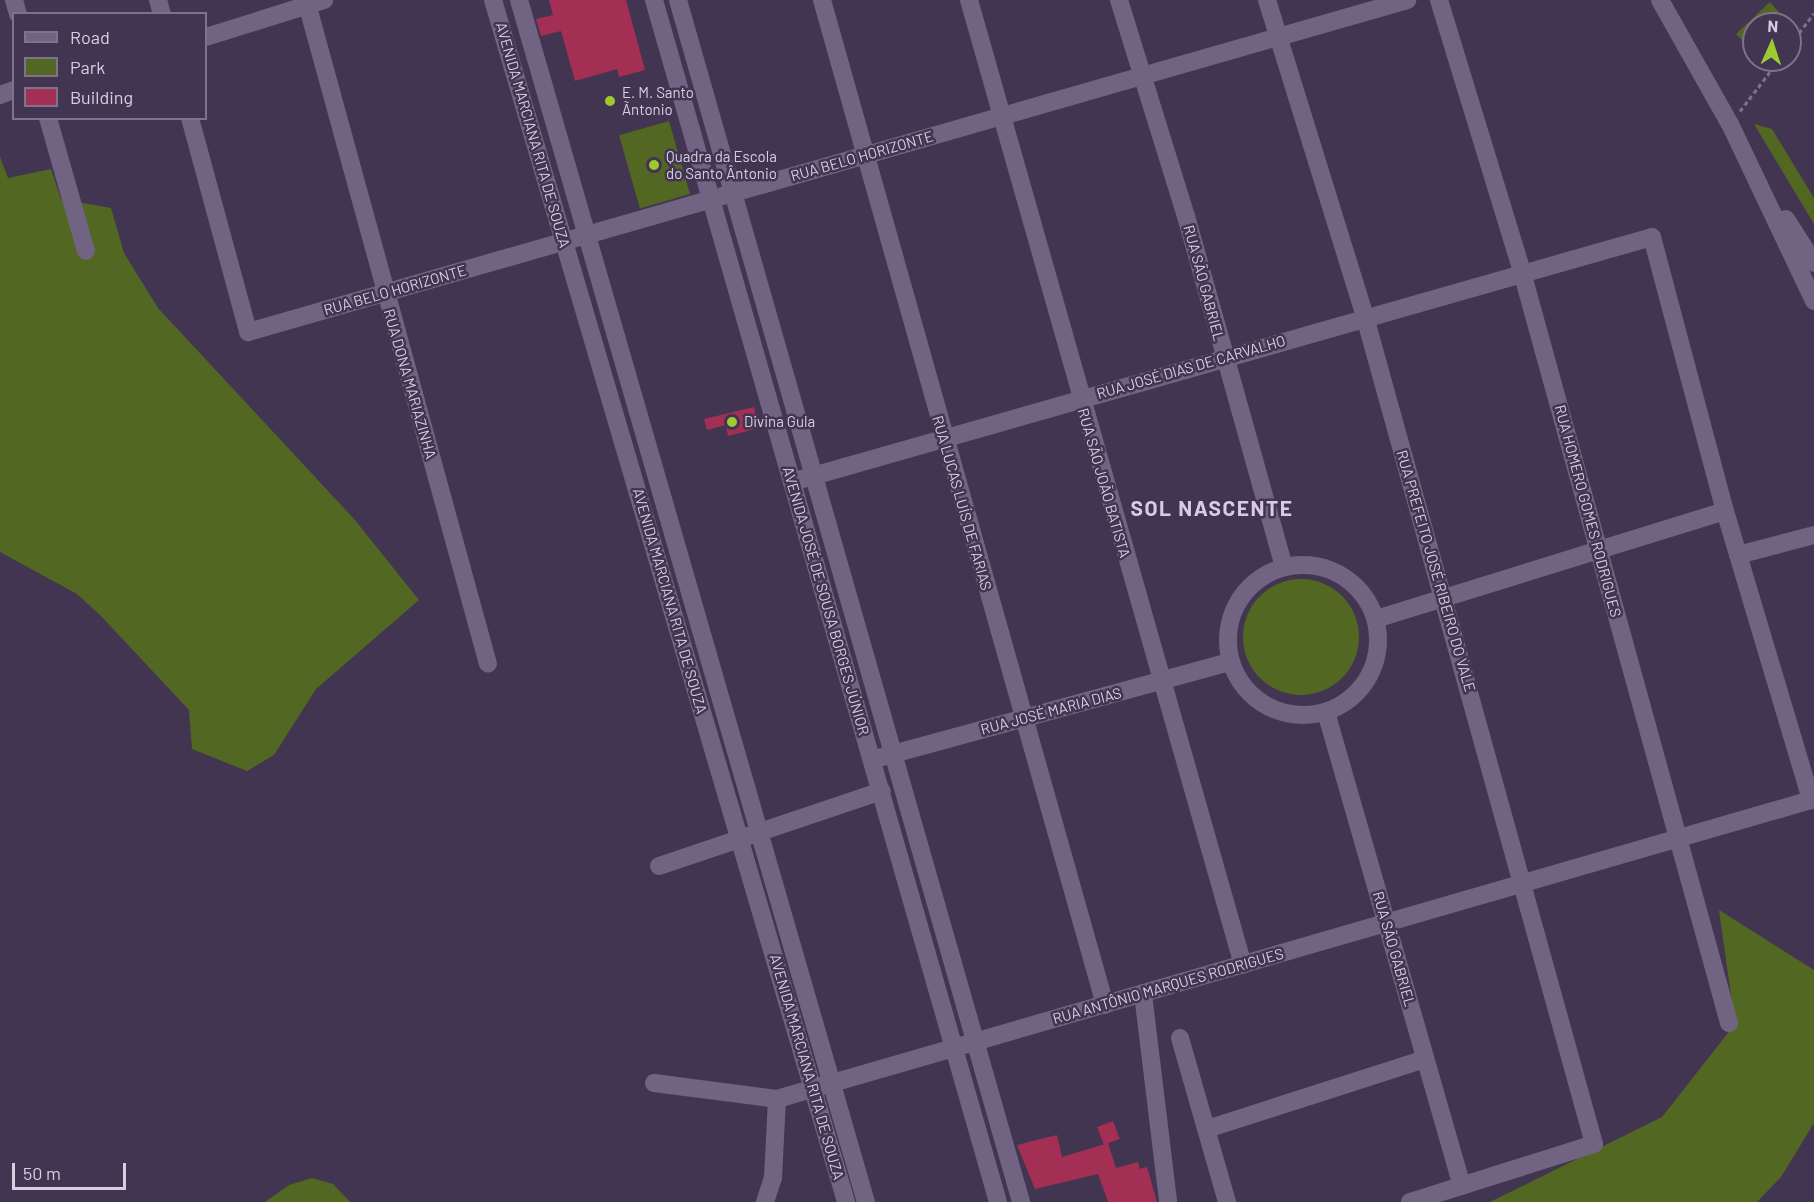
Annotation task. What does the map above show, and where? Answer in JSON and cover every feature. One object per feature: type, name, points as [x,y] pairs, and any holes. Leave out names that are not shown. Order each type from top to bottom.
[{"type":"street","name":"AVENIDA MARCIANA RITA DE SOUZA","points":[[493,0],[846,1202]]},
{"type":"street","name":"AVENIDA MARCIANA RITA DE SOUZA","points":[[519,0],[866,1202]]},
{"type":"street","name":"AVENIDA JOSÉ DE SOUSA BORGES JÚNIOR","points":[[654,0],[998,1202]]},
{"type":"street","name":"AVENIDA JOSÉ DE SOUSA BORGES JÚNIOR","points":[[678,0],[731,193],[1021,1202]]},
{"type":"street","name":"RUA LUCAS LUÍS DE FARIAS","points":[[822,0],[1105,1005]]},
{"type":"street","name":"RUA SÃO JOÃO BATISTA","points":[[969,0],[1080,399],[1243,965]]},
{"type":"street","name":"RUA SÃO GABRIEL","points":[[1119,0],[1186,216],[1223,358],[1284,567]]},
{"type":"street","name":"RUA PREFEITO JOSÉ RIBEIRO DO VALE","points":[[1267,0],[1365,317],[1594,1144],[1462,1186]]},
{"type":"street","name":"RUA BELO HORIZONTE","points":[[191,120],[248,332],[1407,0]]},
{"type":"street","name":"RUA HOMERO GOMES RODRIGUES","points":[[1439,0],[1522,272],[1729,1023]]},
{"type":"street","points":[[1660,0],[1730,124],[1814,301]]},
{"type":"street","points":[[207,37],[312,2]]},
{"type":"street","name":"RUA DONA MARIAZINHA","points":[[312,2],[384,293],[488,664]]},
{"type":"street","points":[[49,120],[86,251]]},
{"type":"street","points":[[537,149],[558,141]]},
{"type":"street","points":[[1742,148],[1814,264]]},
{"type":"street","name":"RUA JOSÉ DIAS DE CARVALHO","points":[[792,482],[1647,236],[1655,240],[1725,511],[1812,799]]},
{"type":"street","points":[[1376,619],[1598,548],[1725,511]]},
{"type":"street","points":[[1738,555],[1814,535]]},
{"type":"street","points":[[1284,567],[1330,570],[1350,581],[1376,619],[1377,654],[1364,686],[1347,702],[1326,712],[1302,716],[1278,712],[1249,692],[1230,662],[1227,638],[1236,607],[1262,577],[1284,567]]},
{"type":"street","name":"RUA JOSÉ MARIA DIAS","points":[[872,760],[1230,662]]},
{"type":"street","name":"RUA SÃO GABRIEL","points":[[1326,712],[1462,1186]]},
{"type":"street","points":[[659,866],[739,837],[882,791]]},
{"type":"street","name":"RUA ANTÔNIO MARQUES RODRIGUES","points":[[654,1083],[777,1099],[1678,840],[1812,799]]},
{"type":"street","points":[[1143,994],[1168,1202]]},
{"type":"street","points":[[1180,1038],[1227,1202]]},
{"type":"street","points":[[1206,1129],[1425,1059]]},
{"type":"street","points":[[765,1202],[773,1178],[777,1099]]},
{"type":"street","points":[[1410,1202],[1462,1186]]},
{"type":"path","points":[[1802,29],[1814,13]]},
{"type":"path","points":[[1730,124],[1770,72]]},
{"type":"green space","points":[[1770,2],[1779,12],[1759,12]]},
{"type":"green space","points":[[1742,28],[1742,40],[1736,34]]},
{"type":"green space","name":"Quadra da Escola do Santo Ântonio","points":[[669,121],[690,194],[640,208],[619,135]]},
{"type":"green space","points":[[1754,124],[1772,129],[1814,198],[1814,224]]},
{"type":"green space","points":[[0,157],[8,178],[51,169],[61,199],[111,208],[124,253],[158,308],[355,520],[419,600],[316,689],[274,755],[247,771],[192,749],[189,710],[100,615],[77,594],[0,552]]},
{"type":"green space","points":[[1301,579],[1323,583],[1342,596],[1355,615],[1359,637],[1355,659],[1342,678],[1323,691],[1301,695],[1279,691],[1260,678],[1247,659],[1243,637],[1247,615],[1260,596],[1279,583]]},
{"type":"green space","points":[[1719,910],[1814,970],[1814,1123],[1781,1177],[1757,1202],[1490,1202],[1662,1117],[1735,1024]]},
{"type":"green space","points":[[312,1178],[333,1184],[350,1202],[265,1202],[289,1185]]},
{"type":"building","points":[[549,0],[626,0],[645,70],[619,77],[617,69],[575,81],[561,31],[541,36],[536,19],[553,15]]},
{"type":"building","name":"Divina Gula","points":[[754,407],[759,428],[728,436],[726,425],[707,430],[704,419]]},
{"type":"building","points":[[1113,1121],[1120,1139],[1104,1145],[1097,1127]]},
{"type":"building","points":[[1057,1135],[1062,1157],[1108,1143],[1116,1168],[1138,1162],[1140,1169],[1147,1167],[1157,1202],[1108,1202],[1098,1174],[1035,1189],[1017,1145]]},
{"type":"place","name":"E. M. Santo Ãntonio","points":[[610,101]]},
{"type":"place","name":"Quadra da Escola do Santo Ântonio","points":[[654,165]]},
{"type":"place","name":"Divina Gula","points":[[732,422]]},
{"type":"district","name":"SOL NASCENTE","points":[[1212,508]]}]
